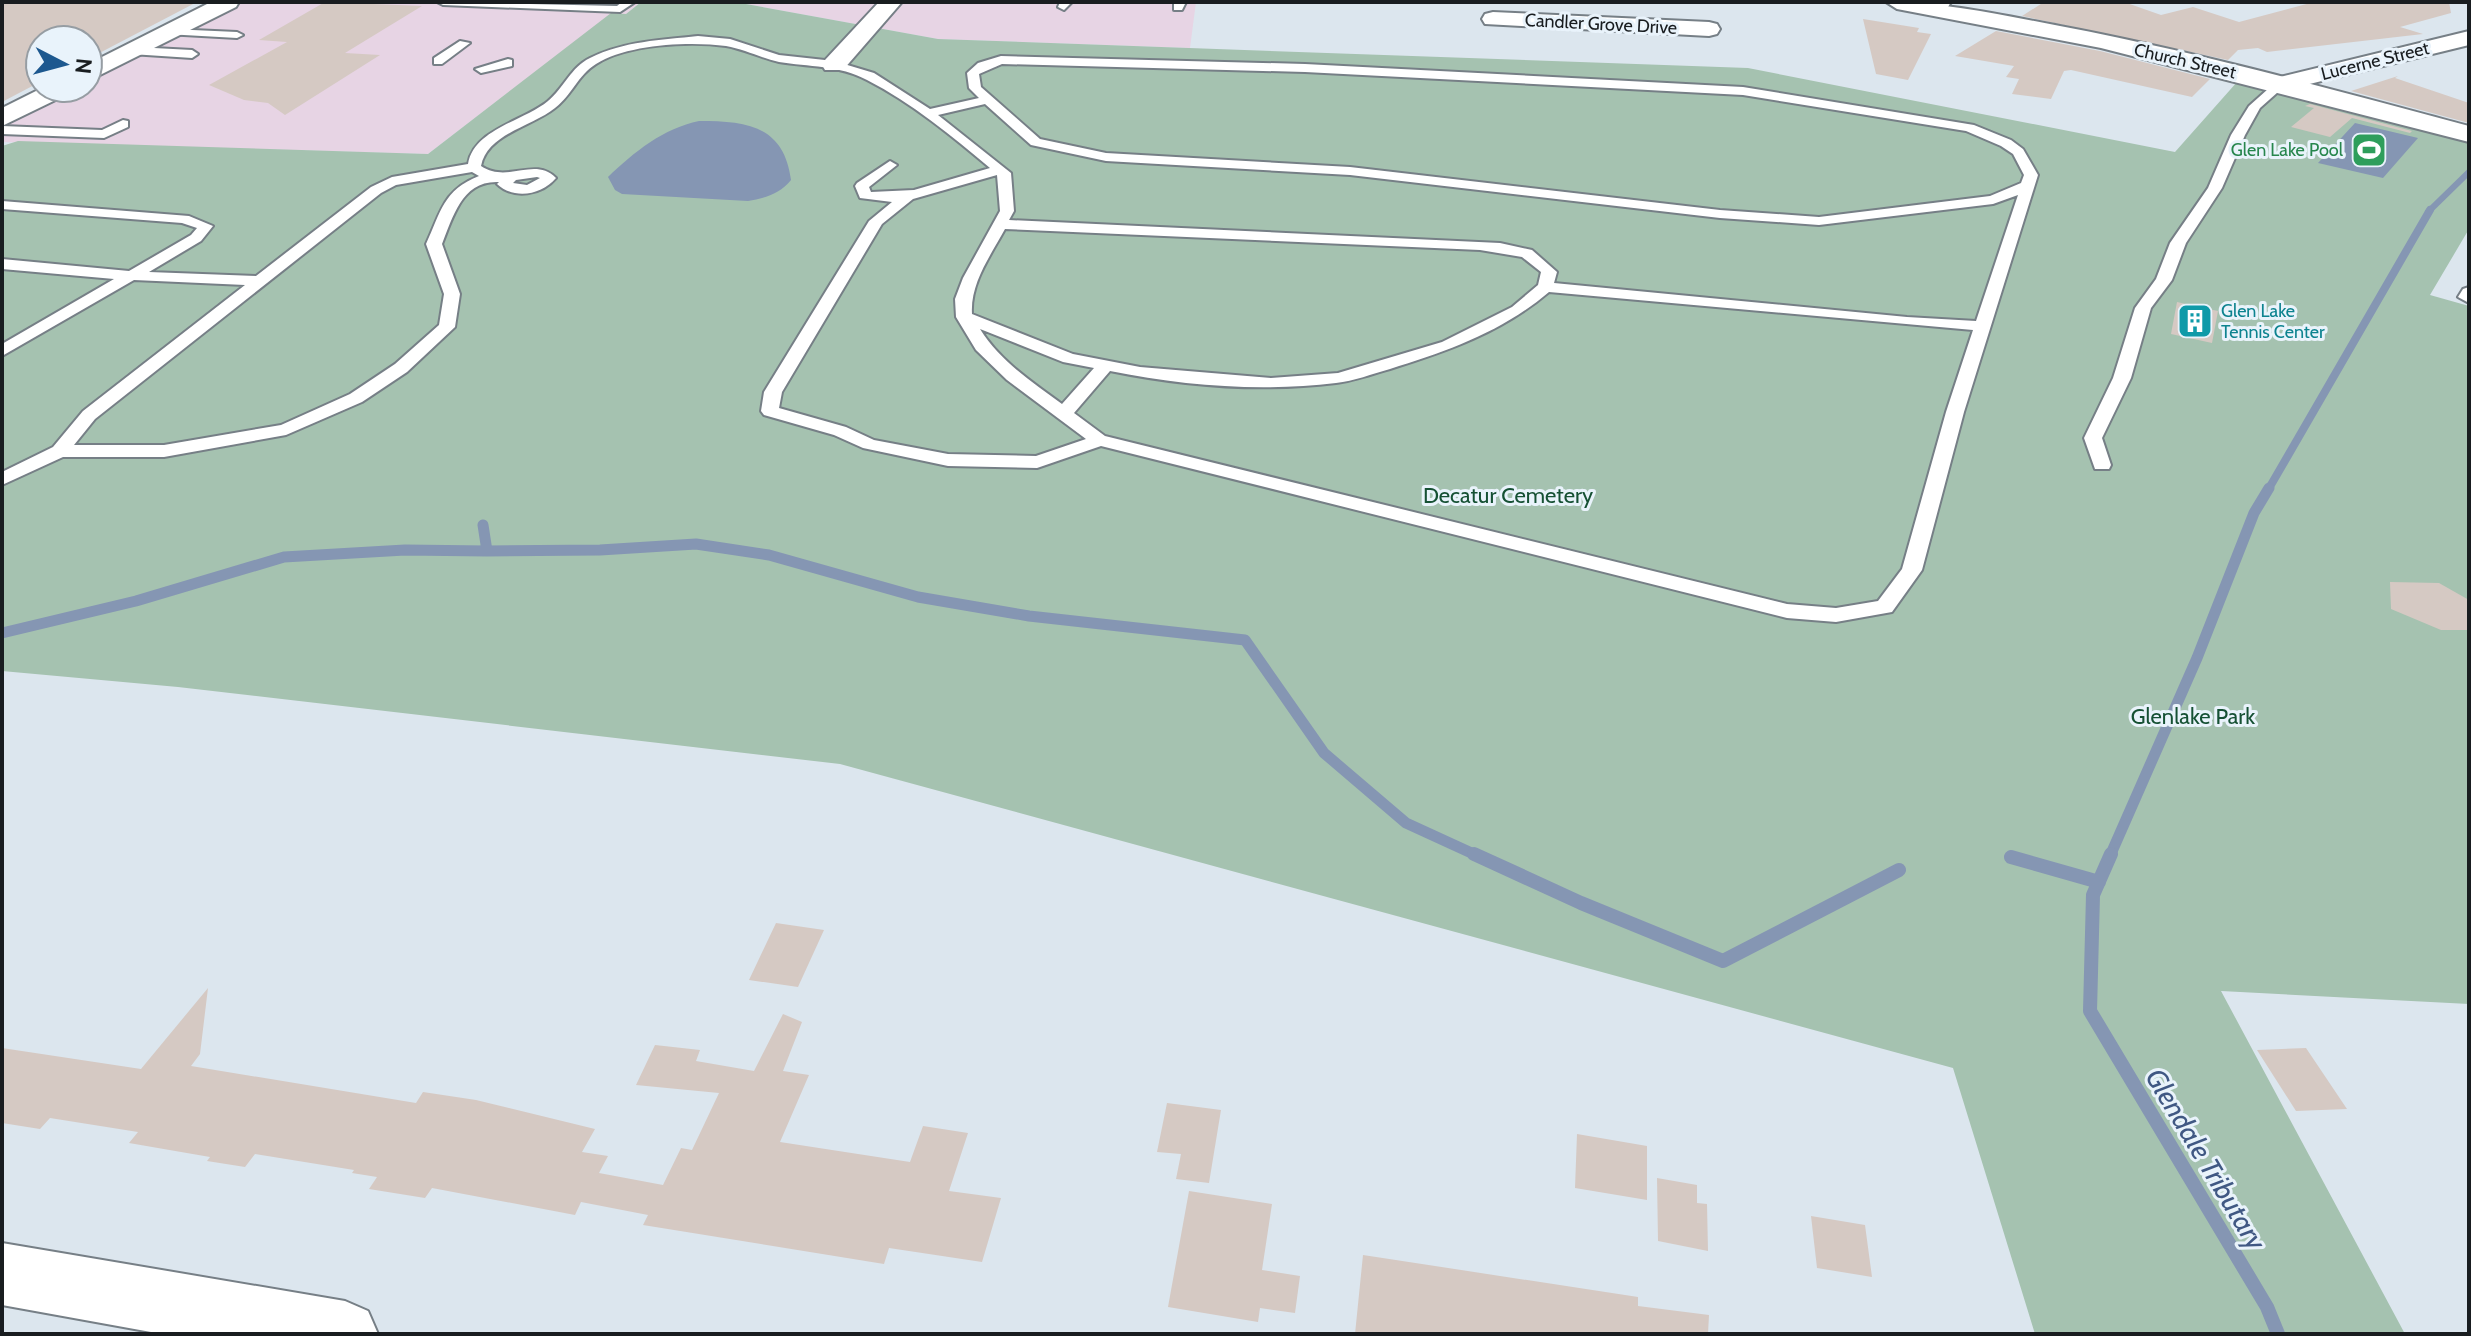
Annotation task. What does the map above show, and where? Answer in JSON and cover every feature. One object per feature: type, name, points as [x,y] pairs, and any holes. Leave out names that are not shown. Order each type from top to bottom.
[{"type":"street","points":[[104,66],[228,2]]},
{"type":"street","points":[[834,65],[891,2]]},
{"type":"street","points":[[1638,26],[1642,2]]},
{"type":"street","name":"Church Street","points":[[1897,2],[1932,4],[2101,41],[2281,84],[2469,134]]},
{"type":"street","name":"Candler Grove Drive","points":[[1493,19],[1543,12],[1638,26],[1709,29]]},
{"type":"street","name":"Lucerne Street","points":[[2281,84],[2469,38]]},
{"type":"street","points":[[2,118],[30,104]]},
{"type":"street","points":[[2,1274],[345,1334]]},
{"type":"lane","points":[[443,2],[620,9],[629,2]]},
{"type":"lane","points":[[562,23],[592,8]]},
{"type":"lane","points":[[170,32],[237,35]]},
{"type":"lane","points":[[490,174],[476,156],[493,138],[549,107],[592,61],[637,45],[698,40],[730,43],[778,58],[834,65],[870,76],[930,113],[1004,173],[1007,211],[971,278],[963,299],[964,317],[982,346],[1013,376],[1099,440],[1787,611],[1836,615],[1885,607],[1912,570],[1981,326],[2029,185],[2031,175],[2018,152],[2006,143],[1969,128],[1743,91],[1479,76],[1041,58],[1001,60],[982,66],[973,73],[975,88],[1036,142],[1106,157],[1350,171],[1720,214],[1819,221],[1993,200],[2029,185]]},
{"type":"lane","points":[[438,61],[464,43]]},
{"type":"lane","points":[[135,51],[192,54]]},
{"type":"lane","points":[[481,69],[508,63]]},
{"type":"lane","points":[[2102,465],[2093,438],[2122,378],[2143,308],[2164,280],[2178,243],[2215,188],[2238,135],[2255,106],[2281,84]]},
{"type":"lane","points":[[930,113],[988,100]]},
{"type":"lane","points":[[2,130],[104,134],[123,124]]},
{"type":"lane","points":[[890,165],[862,186],[865,195],[879,199],[909,195],[1000,170]]},
{"type":"lane","points":[[2,479],[60,451],[89,415],[256,281],[392,181],[490,174]]},
{"type":"lane","points":[[60,451],[164,451],[286,430],[356,398],[401,368],[447,327],[452,294],[434,244],[454,199],[464,187],[490,174]]},
{"type":"lane","points":[[909,195],[876,221],[773,392],[770,411],[840,431],[869,444],[948,460],[1037,462],[1099,440]]},
{"type":"lane","points":[[2,205],[184,219],[206,226],[196,238],[2,351]]},
{"type":"lane","points":[[964,317],[1069,358],[1106,365],[1198,379],[1271,383],[1339,378],[1436,350],[1475,335],[1518,310],[1545,287],[1549,272],[1539,258],[1519,249],[1480,245],[1001,224]]},
{"type":"lane","points":[[2,264],[132,276],[256,281]]},
{"type":"lane","points":[[1545,287],[1907,322],[1981,326]]},
{"type":"lane","points":[[1063,414],[1106,365]]},
{"type":"shaded area","points":[[229,2],[641,2],[626,14],[611,14],[428,154],[2,142],[2,120],[32,104],[104,104],[104,67]]},
{"type":"shaded area","points":[[735,2],[1196,2],[1190,48],[938,39]]},
{"type":"green space","name":"Decatur Cemetery","points":[[641,2],[735,2],[938,39],[1748,68],[2175,152],[2245,73],[2469,134],[2469,229],[2430,295],[2469,306],[2469,1004],[2221,991],[2405,1334],[2035,1334],[1953,1068],[840,764],[178,687],[2,671],[2,146],[18,141],[428,154],[611,13],[626,14]]},
{"type":"water","points":[[699,121],[747,125],[771,137],[787,162],[791,180],[772,195],[748,201],[622,194],[615,190],[608,177],[628,159],[662,135]]},
{"type":"water","name":"Glen Lake Pool","points":[[2355,123],[2418,138],[2383,178],[2318,163]]},
{"type":"building","points":[[2,2],[197,2],[104,51],[104,24],[24,24],[24,90],[2,102]]},
{"type":"building","points":[[325,2],[422,6],[345,53],[380,55],[285,115],[268,103],[244,100],[209,85],[287,42],[259,40]]},
{"type":"building","points":[[2044,2],[2124,2],[2161,15],[2193,7],[2239,22],[2314,2],[2449,2],[2451,13],[2400,27],[2423,34],[2267,52],[2258,48],[2238,50],[2228,60],[2022,16]]},
{"type":"building","points":[[1863,19],[1919,28],[1917,32],[1931,34],[1908,80],[1876,74]]},
{"type":"building","points":[[1996,31],[2100,51],[2210,79],[2192,97],[2071,70],[2064,71],[2051,99],[2012,94],[2019,79],[2006,77],[2014,66],[1955,56]]},
{"type":"building","points":[[2398,76],[2395,78],[2469,103],[2469,123],[2351,91]]},
{"type":"building","points":[[2310,104],[2412,131],[2352,118],[2330,137],[2291,127],[2314,108],[2305,106]]},
{"type":"building","name":"Glen Lake Tennis Center","points":[[2177,302],[2218,311],[2212,343],[2171,334]]},
{"type":"building","points":[[2390,582],[2439,583],[2469,600],[2469,630],[2441,630],[2391,609]]},
{"type":"building","points":[[776,923],[824,930],[798,987],[749,980]]},
{"type":"building","points":[[208,988],[200,1054],[191,1066],[416,1103],[423,1092],[476,1100],[595,1129],[582,1152],[608,1156],[599,1173],[663,1185],[681,1148],[692,1150],[719,1093],[636,1085],[655,1045],[700,1050],[696,1061],[754,1071],[783,1014],[802,1022],[783,1071],[809,1075],[780,1142],[910,1162],[923,1126],[968,1133],[949,1191],[1001,1198],[982,1262],[889,1248],[884,1264],[643,1225],[648,1215],[581,1202],[575,1215],[432,1188],[425,1198],[369,1189],[377,1177],[352,1173],[354,1170],[255,1154],[245,1167],[207,1161],[210,1157],[129,1143],[138,1132],[50,1118],[40,1129],[2,1123],[2,1048],[141,1069]]},
{"type":"building","points":[[2306,1048],[2347,1109],[2296,1111],[2257,1050]]},
{"type":"building","points":[[1167,1103],[1221,1110],[1209,1183],[1176,1179],[1181,1154],[1157,1152]]},
{"type":"building","points":[[1577,1134],[1647,1146],[1647,1200],[1575,1188]]},
{"type":"building","points":[[1657,1178],[1697,1185],[1697,1203],[1707,1204],[1708,1251],[1658,1241]]},
{"type":"building","points":[[1189,1191],[1272,1204],[1262,1270],[1300,1276],[1295,1313],[1260,1308],[1258,1322],[1168,1307]]},
{"type":"building","points":[[1811,1216],[1865,1225],[1872,1277],[1817,1268]]},
{"type":"building","points":[[1363,1255],[1638,1297],[1638,1306],[1709,1315],[1708,1334],[1355,1334]]},
{"type":"waterway","points":[[2430,210],[2469,172]]},
{"type":"waterway","points":[[2268,490],[2430,210]]},
{"type":"waterway","points":[[2110,856],[2197,658],[2254,513],[2269,488]]},
{"type":"waterway","points":[[483,525],[487,551]]},
{"type":"waterway","points":[[487,551],[600,550],[696,544],[769,555],[918,597],[1029,616],[1245,640],[1324,753],[1406,823],[1478,856]]},
{"type":"waterway","points":[[2,633],[136,601],[284,557],[405,550],[487,551]]},
{"type":"waterway","points":[[1474,854],[1581,903],[1723,961],[1899,870]]},
{"type":"waterway","points":[[2099,882],[2111,854]]},
{"type":"waterway","points":[[2011,857],[2099,882]]},
{"type":"waterway","name":"Glendale Tributary","points":[[2099,882],[2093,895],[2090,1011],[2267,1307],[2278,1334]]},
{"type":"place","name":"Glen Lake Pool","points":[[2369,150]]},
{"type":"place","name":"Glen Lake Tennis Center","points":[[2195,321]]},
{"type":"park label","name":"Glenlake Park","points":[[2193,716]]}]
